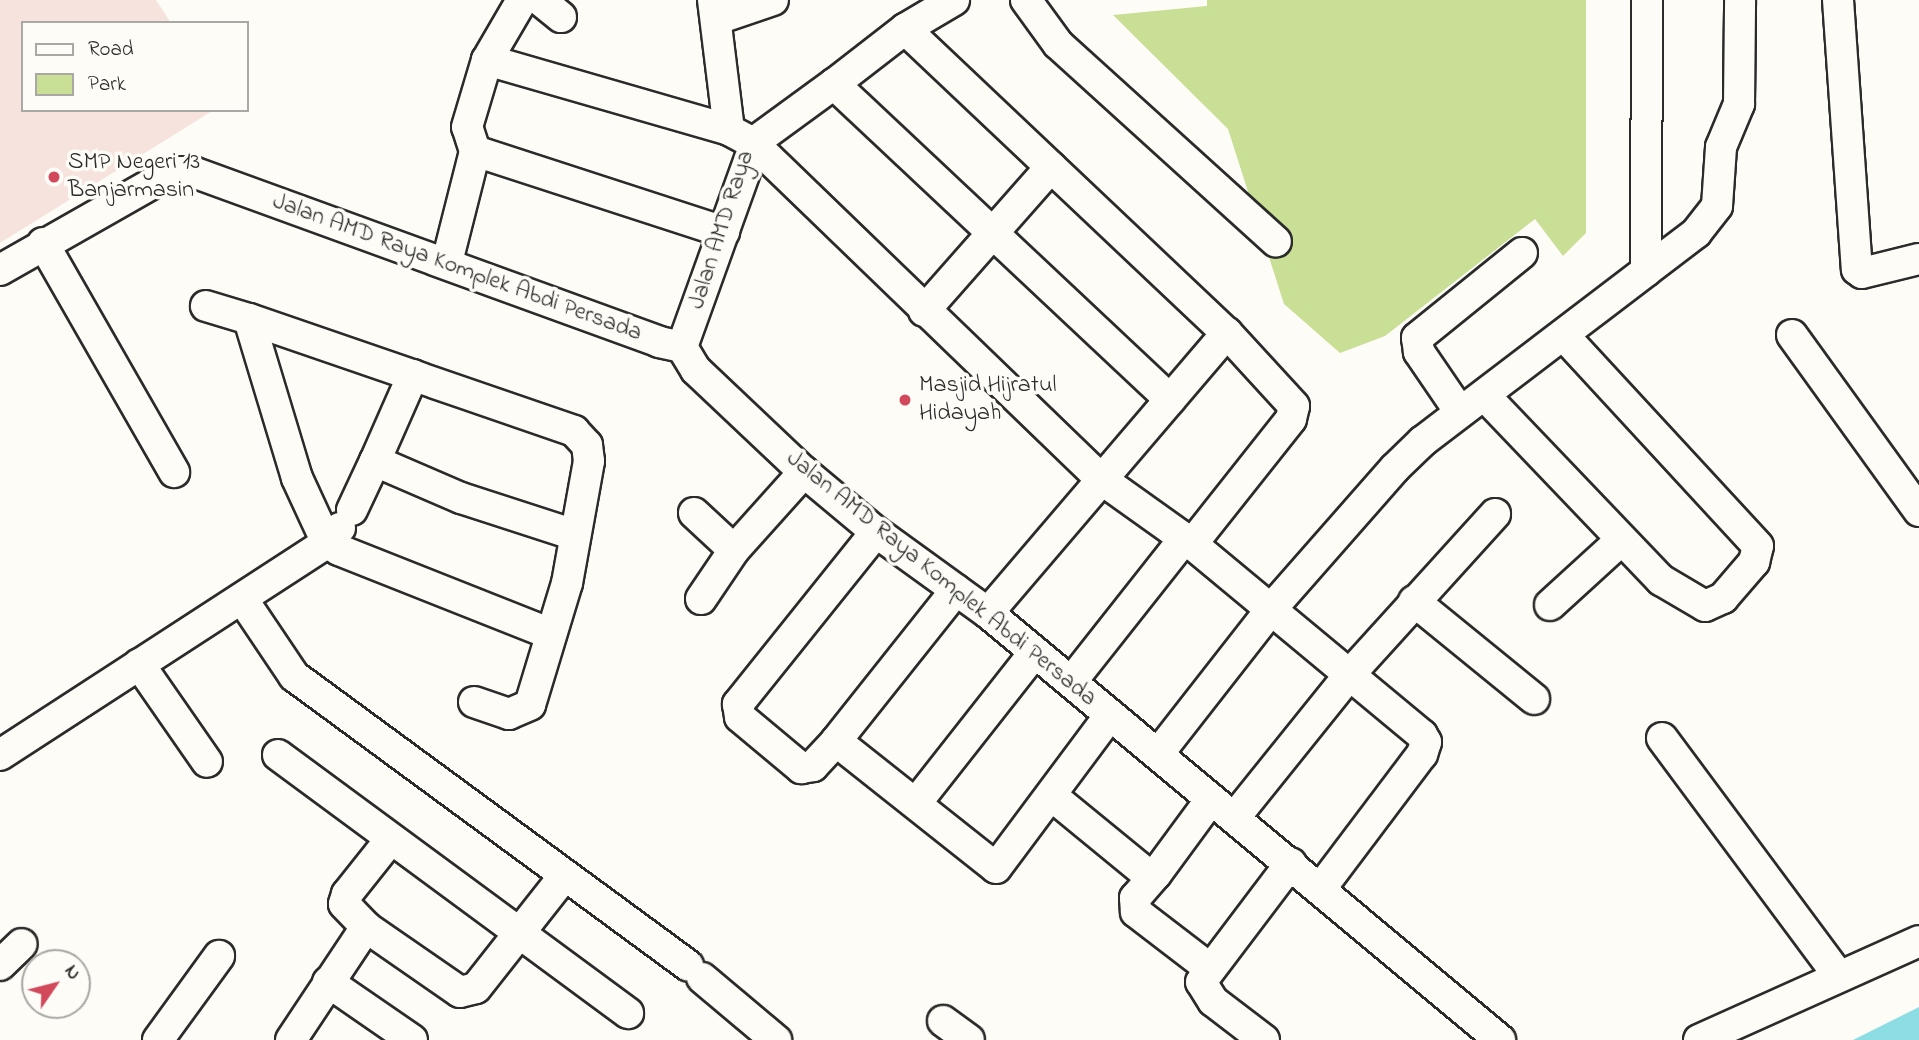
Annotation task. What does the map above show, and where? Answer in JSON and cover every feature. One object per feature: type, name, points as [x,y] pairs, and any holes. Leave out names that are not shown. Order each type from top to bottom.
[{"type":"street","points":[[447,262],[475,151],[467,127],[487,60],[522,0]]},
{"type":"street","points":[[715,9],[773,0]]},
{"type":"street","points":[[746,139],[834,84],[905,29],[954,0]]},
{"type":"street","points":[[1026,0],[1058,44],[1276,242]]},
{"type":"street","points":[[1646,271],[1647,0]]},
{"type":"street","points":[[1158,754],[1272,608],[1395,468],[1460,412],[1485,396],[1696,233],[1717,206],[1721,147],[1739,104],[1740,0]]},
{"type":"street","points":[[1838,0],[1857,269],[1862,273],[1919,259]]},
{"type":"street","name":"Jalan AMD Raya","points":[[682,347],[724,232],[746,139],[715,9]]},
{"type":"street","points":[[905,29],[1227,333],[1294,406],[1291,419],[1071,682]]},
{"type":"street","points":[[487,60],[746,139],[1101,479],[1188,542],[1272,608],[1426,742],[1422,754],[1321,888]]},
{"type":"street","points":[[834,84],[1170,399]]},
{"type":"street","points":[[475,151],[724,232]]},
{"type":"street","points":[[924,311],[1051,167]]},
{"type":"street","name":"Jalan AMD Raya Komplek Abdi Persada","points":[[43,243],[176,172],[193,172],[447,262],[659,342],[682,347],[696,370],[804,472],[876,532],[988,613],[1292,863],[1500,1040]]},
{"type":"street","points":[[0,270],[43,243],[174,472]]},
{"type":"street","points":[[1460,412],[1419,352],[1416,338],[1522,253]]},
{"type":"street","points":[[206,306],[581,435],[589,461],[575,536],[530,705],[509,714],[474,702]]},
{"type":"street","points":[[249,319],[297,478],[340,526],[551,634]]},
{"type":"street","points":[[988,613],[1227,333]]},
{"type":"street","points":[[1485,396],[1620,541],[1661,580],[1704,606],[1723,598],[1754,562],[1758,546],[1563,335]]},
{"type":"street","points":[[1792,335],[1919,511]]},
{"type":"street","points":[[0,755],[243,600],[340,526],[375,461],[413,375]]},
{"type":"street","points":[[375,461],[461,498],[575,536]]},
{"type":"street","points":[[701,599],[734,550],[804,472]]},
{"type":"street","points":[[694,513],[734,550]]},
{"type":"street","points":[[1235,817],[1350,674],[1495,514]]},
{"type":"street","points":[[876,532],[738,704],[740,717],[801,768],[813,766],[835,741],[956,590]]},
{"type":"street","points":[[1550,605],[1620,541]]},
{"type":"street","points":[[243,600],[294,676],[695,972],[776,1040]]},
{"type":"street","points":[[1414,601],[1534,699]]},
{"type":"street","points":[[924,793],[1035,652]]},
{"type":"street","points":[[139,664],[206,762]]},
{"type":"street","points":[[835,741],[996,868],[1110,715]]},
{"type":"street","points":[[1662,737],[1839,976]]},
{"type":"street","points":[[278,755],[518,936],[628,1013]]},
{"type":"street","points":[[1052,796],[1146,873],[1156,874]]},
{"type":"street","points":[[1209,968],[1136,912],[1135,898],[1211,799]]},
{"type":"street","points":[[390,840],[345,899],[348,910],[366,927],[460,992],[468,993],[518,936],[564,876]]},
{"type":"street","points":[[1264,1040],[1203,991],[1201,982],[1209,968],[1292,863]]},
{"type":"street","points":[[291,1040],[366,927]]},
{"type":"street","points":[[1699,1040],[1919,941]]},
{"type":"street","points":[[0,965],[22,944]]},
{"type":"street","points":[[158,1040],[219,956]]},
{"type":"street","points":[[328,982],[411,1040]]},
{"type":"street","points":[[943,1021],[969,1040]]},
{"type":"shaded area","name":"SMP Negeri 13 Banjarmasin","points":[[0,0],[156,0],[170,21],[21,21],[21,112],[211,112],[0,243]]},
{"type":"green space","points":[[1207,0],[1586,0],[1586,233],[1563,256],[1535,219],[1385,336],[1340,353],[1284,304],[1228,129],[1113,15],[1207,6]]},
{"type":"water","points":[[1919,1007],[1919,1040],[1853,1040]]},
{"type":"place","name":"SMP Negeri 13 Banjarmasin","points":[[54,177]]},
{"type":"place","name":"Masjid Hijratul Hidayah","points":[[905,400]]}]
